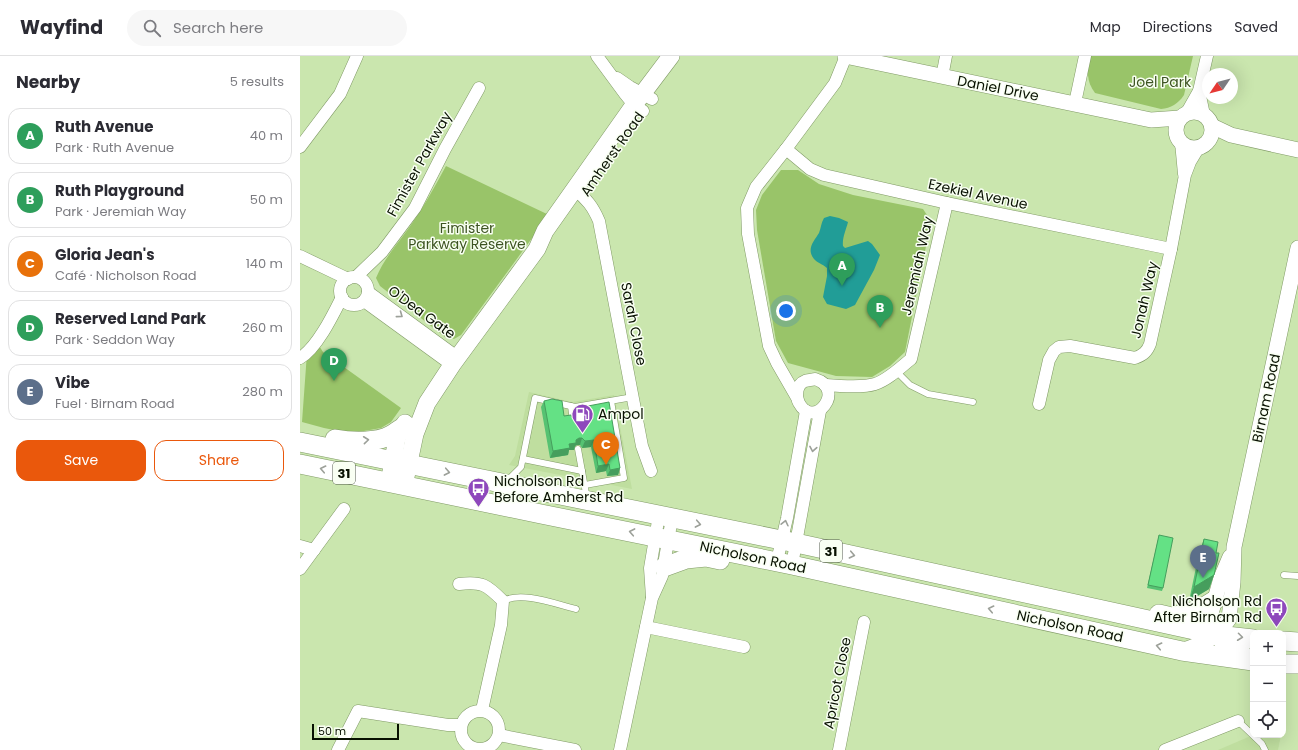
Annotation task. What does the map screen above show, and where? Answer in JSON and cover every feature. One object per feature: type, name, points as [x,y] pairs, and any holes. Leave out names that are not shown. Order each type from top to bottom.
[{"type":"main road","name":"Amherst Road","points":[[396,484],[400,463],[415,434],[427,403],[455,361],[538,249],[551,238],[579,193],[643,102],[671,56]]},
{"type":"main road","name":"Amherst Road","points":[[643,102],[684,56]]},
{"type":"main road","name":"Amherst Road","points":[[400,463],[397,438],[412,413],[427,403]]},
{"type":"main road","points":[[300,433],[345,441],[365,441],[390,436],[402,428]]},
{"type":"main road","name":"Nicholson Road","points":[[300,442],[505,484],[586,493],[666,517],[990,585],[1217,635],[1250,639]]},
{"type":"main road","name":"Nicholson Road","points":[[300,464],[784,563],[1182,651],[1250,661]]},
{"type":"main road","points":[[664,567],[686,559],[706,556],[756,569],[784,563]]},
{"type":"main road","points":[[990,585],[1007,581],[1172,617],[1199,610],[1215,600]]},
{"type":"main road","points":[[1286,641],[1298,642]]},
{"type":"main road","points":[[1286,664],[1298,664]]},
{"type":"street","points":[[300,147],[340,94],[357,56]]},
{"type":"street","points":[[597,56],[608,71],[643,102]]},
{"type":"street","points":[[820,411],[806,411],[798,402],[769,346],[748,234],[747,208],[756,187],[835,83],[845,56]]},
{"type":"street","name":"Daniel Drive","points":[[845,56],[1151,120],[1183,116],[1192,112],[1198,112],[1206,132]]},
{"type":"street","points":[[942,77],[946,56]]},
{"type":"street","points":[[1075,103],[1085,56]]},
{"type":"street","points":[[1179,139],[1176,130],[1177,124],[1199,91],[1207,56]]},
{"type":"street","name":"Fimister Parkway","points":[[300,358],[306,355],[329,322],[348,289],[382,252],[415,208],[445,149],[479,88]]},
{"type":"street","points":[[1199,91],[1206,132]]},
{"type":"street","name":"Daniel Drive","points":[[1151,120],[1179,139],[1186,146],[1192,148],[1206,132]]},
{"type":"street","name":"Daniel Drive","points":[[1206,132],[1231,135],[1298,150]]},
{"type":"street","name":"Jonah Way","points":[[1039,404],[1049,360],[1054,351],[1059,347],[1070,346],[1135,358],[1148,350],[1171,249],[1184,176],[1206,132]]},
{"type":"street","name":"Jonah Way","points":[[1179,139],[1184,176]]},
{"type":"street","name":"Ezekiel Avenue","points":[[786,149],[810,169],[824,175],[947,203],[1171,249]]},
{"type":"street","name":"Sarah Close","points":[[579,193],[594,208],[599,221],[642,446],[651,471]]},
{"type":"street","name":"Jeremiah Way","points":[[825,385],[847,386],[875,384],[897,372],[911,359],[947,203]]},
{"type":"street","name":"Birnam Road","points":[[1250,654],[1230,651],[1222,644],[1210,617],[1221,578],[1234,547],[1298,248]]},
{"type":"street","name":"Fimister Parkway","points":[[366,292],[382,252]]},
{"type":"street","name":"O'Dea Gate","points":[[300,256],[314,263],[348,289],[363,279],[366,292],[455,361]]},
{"type":"street","points":[[348,289],[360,304],[366,292]]},
{"type":"street","points":[[781,369],[804,381],[815,379],[820,381],[825,385],[828,391],[828,398],[820,411],[784,563]]},
{"type":"street","points":[[796,396],[799,387],[804,381]]},
{"type":"street","name":"Jeremiah Way","points":[[828,398],[847,386]]},
{"type":"street","points":[[789,542],[786,518],[806,411]]},
{"type":"street","points":[[300,569],[344,509]]},
{"type":"street","points":[[652,598],[650,568],[661,538],[666,517]]},
{"type":"street","points":[[620,750],[652,598],[662,576],[664,567],[661,538]]},
{"type":"street","points":[[300,546],[314,550]]},
{"type":"street","name":"Birnam Road","points":[[1182,651],[1205,642],[1217,635],[1228,619],[1233,582],[1234,547]]},
{"type":"street","points":[[459,584],[475,582],[491,589],[503,601],[501,625],[482,710]]},
{"type":"street","name":"Apricot Close","points":[[839,750],[864,622]]},
{"type":"street","points":[[646,627],[744,647]]},
{"type":"street","points":[[1286,656],[1298,656]]},
{"type":"street","points":[[482,710],[489,712],[498,722],[499,728],[496,741],[491,746],[477,750],[466,743],[462,737],[460,730],[461,725],[468,714],[474,711],[482,710]]},
{"type":"street","points":[[338,750],[358,712],[448,725],[461,725]]},
{"type":"street","points":[[1165,750],[1238,721]]},
{"type":"street","points":[[498,735],[575,750]]},
{"type":"lane","points":[[897,372],[910,384],[928,394],[973,402]]},
{"type":"lane","points":[[505,484],[521,467],[535,398],[576,407],[633,397]]},
{"type":"lane","points":[[578,449],[586,493],[624,478],[611,401]]},
{"type":"lane","points":[[571,406],[573,420]]},
{"type":"lane","points":[[523,459],[582,472]]},
{"type":"lane","points":[[1284,575],[1298,576]]},
{"type":"lane","points":[[503,601],[510,598],[524,597],[576,609]]},
{"type":"lane","points":[[1238,721],[1262,744],[1264,750]]},
{"type":"shaded area","points":[[529,392],[572,402],[614,395],[632,489],[509,465],[515,456]]},
{"type":"shaded area","points":[[1250,736],[1250,738],[1280,738],[1278,750],[1218,750]]},
{"type":"green space","name":"Joel Park","points":[[1090,56],[1193,56],[1184,95],[1174,105],[1161,109],[1095,93],[1090,84],[1088,75]]},
{"type":"green space","name":"Fimister Parkway Reserve","points":[[446,166],[549,215],[461,335],[454,339],[445,337],[380,286],[376,278],[389,255],[423,206]]},
{"type":"green space","points":[[781,170],[798,170],[819,184],[853,195],[923,209],[931,221],[905,352],[890,366],[872,377],[836,376],[788,363],[776,341],[757,230],[756,210],[762,195]]},
{"type":"green space","points":[[316,341],[323,352],[401,408],[391,422],[381,428],[349,433],[302,422],[307,353]]},
{"type":"water","points":[[830,216],[848,222],[843,240],[843,246],[845,248],[868,241],[880,255],[874,270],[855,305],[846,309],[827,304],[823,297],[827,268],[815,260],[811,252],[813,242],[819,233],[824,218]]},
{"type":"building","points":[[552,399],[562,401],[564,416],[571,415],[576,419],[580,413],[589,412],[588,406],[609,402],[620,468],[610,470],[609,464],[598,466],[594,440],[585,441],[582,438],[579,438],[576,440],[576,443],[569,444],[570,448],[553,451],[544,401]]},
{"type":"building","points":[[1159,535],[1173,538],[1163,588],[1148,585]]},
{"type":"building","points":[[1204,539],[1218,542],[1216,553],[1219,553],[1214,575],[1194,587]]},
{"type":"place","name":"Ruth Avenue","points":[[842,286]]},
{"type":"place","name":"Ruth Playground","points":[[880,328]]},
{"type":"place","name":"Reserved Land Park","points":[[334,381]]},
{"type":"place","name":"Ampol","points":[[583,434]]},
{"type":"place","name":"Gloria Jean's","points":[[606,465]]},
{"type":"place","name":"Nicholson Rd Before Amherst Rd","points":[[478,508]]},
{"type":"place","name":"Vibe","points":[[1203,578]]},
{"type":"place","name":"Nicholson Rd After Birnam Rd","points":[[1277,628]]}]
